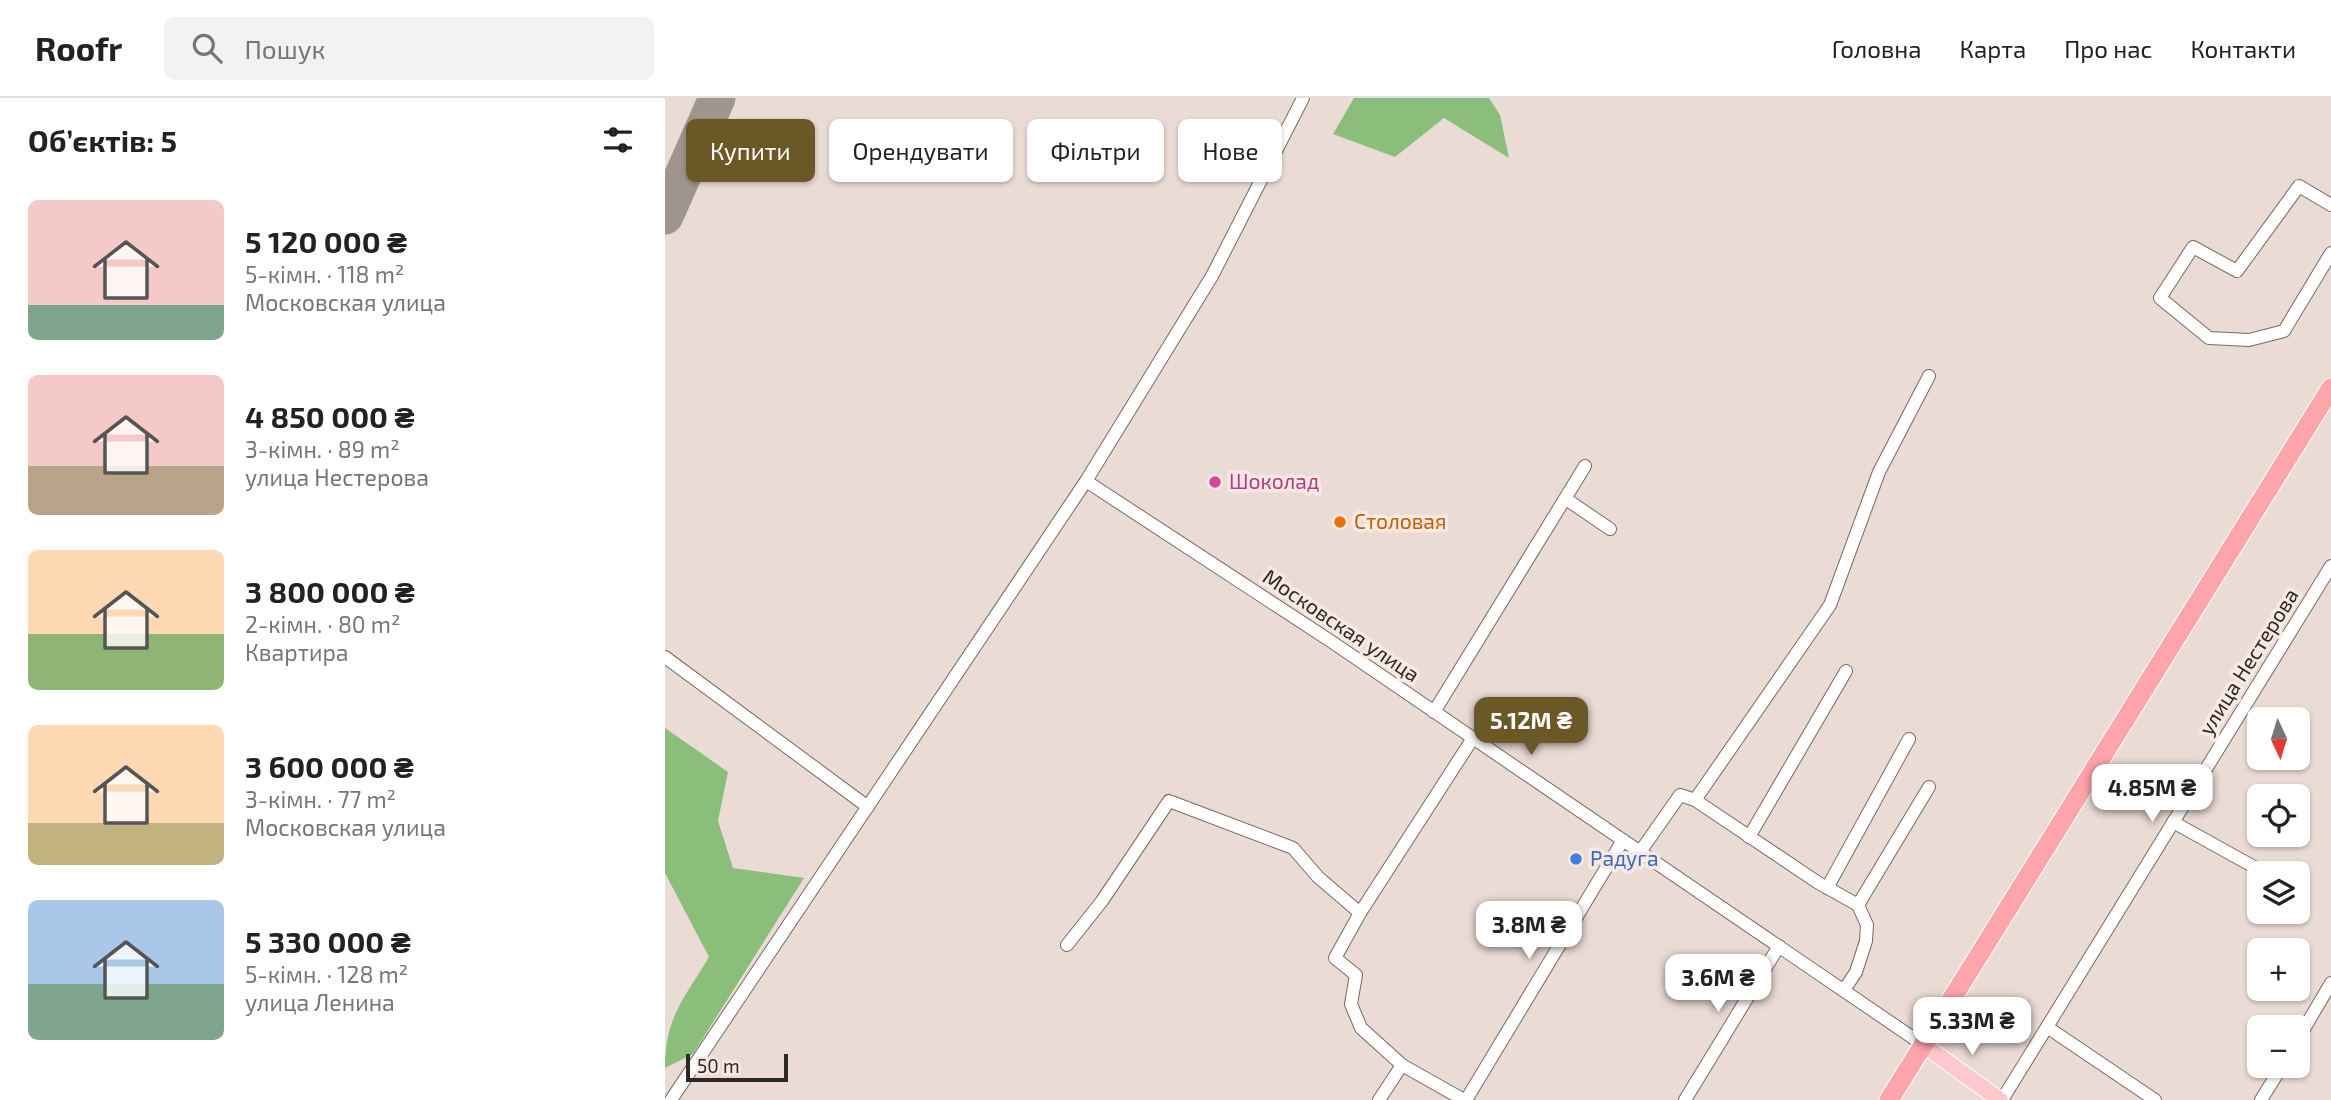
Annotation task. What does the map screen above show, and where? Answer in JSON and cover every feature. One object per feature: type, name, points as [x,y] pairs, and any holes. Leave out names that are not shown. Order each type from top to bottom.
[{"type":"highway","points":[[1889,1100],[2331,388]]},
{"type":"main road","points":[[1922,1044],[2001,1100]]},
{"type":"street","points":[[670,1096],[1086,481],[1212,276],[1303,98]]},
{"type":"street","points":[[2331,205],[2299,186],[2237,271],[2193,247],[2160,298],[2209,338],[2249,340],[2284,331],[2331,253]]},
{"type":"street","points":[[1695,800],[1830,605],[1879,472],[1929,376]]},
{"type":"street","points":[[1434,712],[1584,466]]},
{"type":"street","name":"Московская улица","points":[[1086,481],[1473,738],[1922,1044]]},
{"type":"street","points":[[1566,499],[1610,529]]},
{"type":"street","name":"улица Нестерова","points":[[2001,1100],[2331,566]]},
{"type":"street","points":[[665,657],[868,807]]},
{"type":"street","points":[[1749,837],[1846,671]]},
{"type":"street","points":[[1473,738],[1360,913],[1335,958],[1356,975],[1351,1004],[1361,1028],[1402,1065],[1465,1100],[1623,840]]},
{"type":"street","points":[[1827,888],[1909,739]]},
{"type":"street","points":[[1858,905],[1929,787]]},
{"type":"street","points":[[1640,852],[1680,795],[1695,800],[1827,888],[1858,905],[1867,925],[1866,942],[1856,972],[1844,990]]},
{"type":"street","points":[[1067,945],[1102,901],[1169,801],[1225,825],[1269,836],[1293,848],[1318,877],[1360,913]]},
{"type":"street","points":[[2173,822],[2247,863]]},
{"type":"street","points":[[1685,1100],[1779,946]]},
{"type":"street","points":[[2310,1019],[2331,983]]},
{"type":"street","points":[[2047,1027],[2155,1100]]},
{"type":"street","points":[[1379,1100],[1402,1065]]},
{"type":"street","points":[[2261,1100],[2274,1078]]},
{"type":"green space","points":[[1354,98],[1489,98],[1500,115],[1509,158],[1444,118],[1395,157],[1333,134]]},
{"type":"green space","points":[[665,728],[728,772],[718,821],[733,868],[804,878],[693,1054],[665,1068],[672,1022],[709,957],[665,873]]},
{"type":"taxiway","points":[[665,216],[717,98]]},
{"type":"place","name":"Шоколад","points":[[1215,482]]},
{"type":"place","name":"Столовая","points":[[1340,522]]},
{"type":"place","name":"Радуга","points":[[1576,859]]}]
